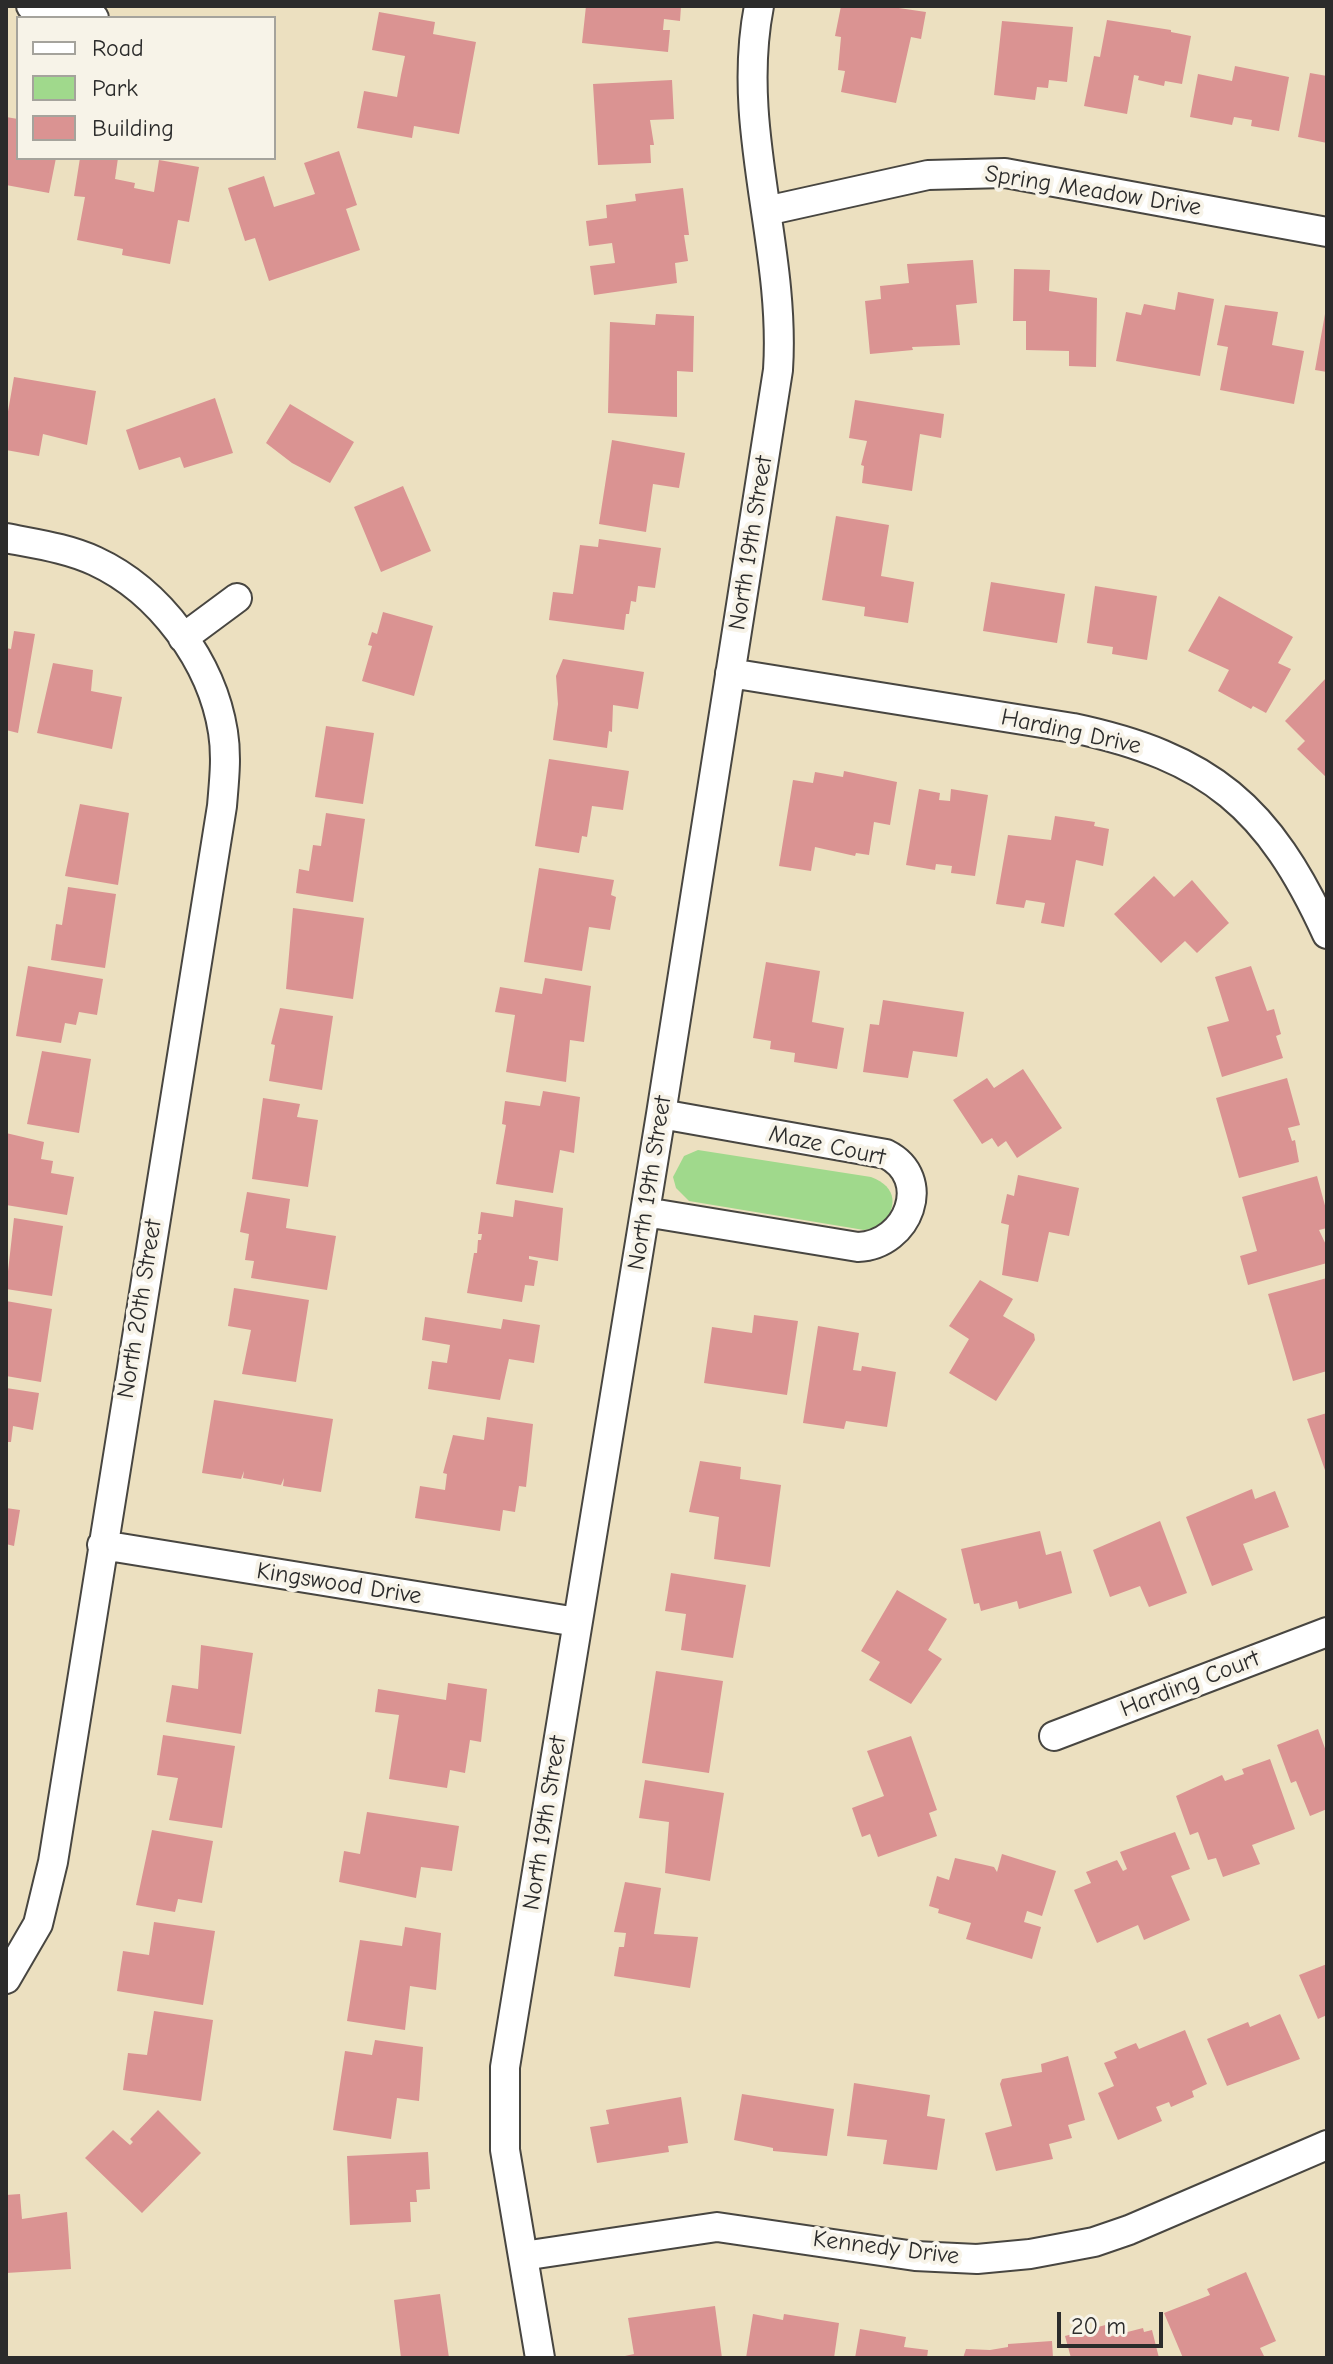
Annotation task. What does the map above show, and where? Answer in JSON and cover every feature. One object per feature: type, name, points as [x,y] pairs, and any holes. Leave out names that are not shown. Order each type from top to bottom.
[{"type":"street","points":[[31,6],[84,16]]},
{"type":"street","name":"North 19th Street","points":[[540,2358],[505,2150],[505,2067],[661,1114],[778,370],[777,286],[751,118],[751,75],[759,6]]},
{"type":"street","name":"Spring Meadow Drive","points":[[766,211],[928,175],[1005,173],[1327,232]]},
{"type":"street","name":"North 20th Street","points":[[6,538],[73,553],[117,573],[149,598],[198,660],[218,711],[225,774],[49,1880],[33,1934],[6,1979]]},
{"type":"street","points":[[183,638],[237,598]]},
{"type":"street","name":"Harding Drive","points":[[730,673],[1073,728],[1124,739],[1169,756],[1211,781],[1265,826],[1294,866],[1327,934]]},
{"type":"street","name":"Maze Court","points":[[645,1212],[858,1247],[878,1244],[895,1234],[905,1221],[910,1206],[907,1175],[899,1162],[886,1154],[661,1114]]},
{"type":"street","name":"Kingswood Drive","points":[[102,1545],[577,1622]]},
{"type":"street","name":"Harding Court","points":[[1054,1736],[1327,1632]]},
{"type":"street","name":"Kennedy Drive","points":[[523,2256],[717,2227],[915,2256],[977,2259],[1030,2254],[1094,2242],[1129,2230],[1327,2145]]},
{"type":"green space","points":[[698,1150],[871,1177],[880,1181],[890,1192],[890,1213],[880,1227],[864,1230],[689,1201],[676,1188],[673,1177],[684,1156]]},
{"type":"building","points":[[586,6],[681,6],[680,21],[664,19],[663,30],[670,30],[668,52],[582,43]]},
{"type":"building","points":[[841,6],[885,6],[926,12],[921,39],[911,37],[896,103],[841,92],[845,71],[838,70],[841,37],[835,36]]},
{"type":"building","points":[[379,12],[435,22],[433,34],[476,42],[459,134],[414,126],[412,138],[357,128],[364,91],[397,97],[405,56],[372,50]]},
{"type":"building","points":[[1107,20],[1191,36],[1182,84],[1165,81],[1164,86],[1138,80],[1139,76],[1134,75],[1127,114],[1084,106],[1094,56],[1100,57]]},
{"type":"building","points":[[1002,21],[1073,27],[1067,82],[1049,80],[1048,88],[1037,87],[1035,100],[994,95]]},
{"type":"building","points":[[1235,66],[1289,77],[1279,131],[1251,126],[1252,120],[1234,117],[1232,125],[1190,117],[1198,74],[1232,81]]},
{"type":"building","points":[[1310,73],[1327,76],[1327,143],[1298,137]]},
{"type":"building","points":[[672,80],[674,119],[650,120],[654,145],[650,145],[651,163],[598,165],[593,84]]},
{"type":"building","points":[[6,117],[16,119],[16,160],[56,160],[49,193],[6,185]]},
{"type":"building","points":[[339,151],[357,205],[346,209],[360,250],[269,281],[255,238],[245,241],[228,188],[264,176],[274,207],[315,194],[304,163]]},
{"type":"building","points":[[80,160],[118,160],[115,179],[135,183],[134,188],[154,192],[159,160],[199,167],[189,222],[178,220],[170,264],[122,255],[123,249],[77,240],[85,197],[74,196]]},
{"type":"building","points":[[683,188],[689,235],[684,235],[688,261],[675,263],[677,283],[594,295],[590,266],[615,263],[612,243],[589,246],[586,221],[607,218],[606,205],[636,201],[635,194]]},
{"type":"building","points":[[973,260],[977,303],[956,305],[960,345],[912,347],[913,350],[870,354],[865,301],[881,299],[880,286],[909,283],[907,264]]},
{"type":"building","points":[[1014,269],[1050,270],[1049,291],[1097,298],[1096,367],[1069,366],[1069,351],[1026,350],[1026,321],[1013,321]]},
{"type":"building","points":[[1178,292],[1214,299],[1200,376],[1116,361],[1126,312],[1141,315],[1144,304],[1175,310]]},
{"type":"building","points":[[1225,305],[1278,312],[1272,345],[1304,351],[1294,404],[1220,390],[1228,347],[1217,345]]},
{"type":"building","points":[[656,314],[694,316],[693,372],[677,371],[677,417],[608,413],[610,322],[655,325]]},
{"type":"building","points":[[1327,314],[1327,372],[1315,370]]},
{"type":"building","points":[[14,377],[96,391],[87,445],[43,434],[39,456],[6,450],[6,423]]},
{"type":"building","points":[[215,398],[233,453],[184,468],[180,457],[139,470],[126,430]]},
{"type":"building","points":[[855,400],[944,414],[941,438],[920,434],[912,491],[862,483],[864,466],[861,465],[867,441],[849,438]]},
{"type":"building","points":[[290,404],[354,442],[330,483],[292,463],[266,443]]},
{"type":"building","points":[[612,440],[685,453],[679,488],[653,484],[646,532],[599,524]]},
{"type":"building","points":[[403,486],[431,551],[381,572],[354,507]]},
{"type":"building","points":[[836,516],[889,525],[881,576],[914,582],[908,623],[864,616],[865,607],[822,600]]},
{"type":"building","points":[[599,539],[661,548],[655,588],[638,586],[636,602],[631,601],[629,614],[626,614],[624,630],[549,620],[553,592],[573,594],[580,545],[598,547]]},
{"type":"building","points":[[991,582],[1065,594],[1057,643],[983,631]]},
{"type":"building","points":[[1095,586],[1157,596],[1147,660],[1112,654],[1113,647],[1087,643]]},
{"type":"building","points":[[1219,596],[1293,637],[1278,663],[1291,669],[1266,713],[1253,706],[1251,709],[1218,691],[1229,670],[1188,651]]},
{"type":"building","points":[[383,612],[433,626],[414,696],[362,681],[372,646],[368,645],[372,632],[377,634]]},
{"type":"building","points":[[14,631],[35,634],[18,733],[6,730],[6,648],[11,649]]},
{"type":"building","points":[[563,659],[644,672],[638,709],[613,705],[612,732],[609,731],[607,748],[553,740],[558,704],[556,676]]},
{"type":"building","points":[[53,663],[93,670],[91,691],[122,697],[112,749],[37,733]]},
{"type":"building","points":[[1327,677],[1327,778],[1297,749],[1305,741],[1285,721]]},
{"type":"building","points":[[326,726],[374,733],[363,804],[315,797]]},
{"type":"building","points":[[549,759],[629,771],[623,810],[592,806],[587,837],[582,836],[579,853],[535,846]]},
{"type":"building","points":[[844,771],[897,782],[890,825],[874,822],[869,855],[856,853],[855,856],[815,847],[811,871],[779,866],[793,780],[813,783],[815,772],[843,777]]},
{"type":"building","points":[[919,789],[940,793],[939,800],[950,801],[951,789],[988,795],[975,876],[951,873],[952,866],[936,864],[935,870],[906,865]]},
{"type":"building","points":[[80,804],[129,813],[118,885],[65,876]]},
{"type":"building","points":[[326,813],[365,819],[353,902],[296,893],[299,869],[309,871],[313,845],[321,846]]},
{"type":"building","points":[[1055,816],[1095,822],[1094,826],[1109,829],[1103,866],[1076,860],[1064,927],[1041,923],[1045,903],[1026,900],[1024,908],[996,904],[1008,835],[1051,840]]},
{"type":"building","points":[[539,868],[614,880],[611,895],[616,897],[610,930],[589,927],[582,971],[524,962]]},
{"type":"building","points":[[1154,876],[1174,897],[1192,880],[1229,923],[1197,953],[1185,941],[1161,963],[1114,914]]},
{"type":"building","points":[[68,887],[116,894],[105,968],[51,960],[56,924],[62,925]]},
{"type":"building","points":[[293,908],[364,918],[353,999],[286,989]]},
{"type":"building","points":[[766,962],[820,971],[812,1022],[844,1028],[837,1069],[794,1062],[795,1053],[770,1049],[771,1041],[753,1038]]},
{"type":"building","points":[[28,966],[103,979],[97,1015],[79,1012],[76,1025],[65,1023],[61,1043],[16,1036]]},
{"type":"building","points":[[1251,966],[1267,1011],[1274,1009],[1281,1034],[1276,1036],[1283,1058],[1222,1077],[1207,1027],[1229,1021],[1215,977]]},
{"type":"building","points":[[545,978],[591,986],[584,1042],[570,1040],[566,1082],[506,1072],[515,1015],[495,1012],[500,987],[542,994]]},
{"type":"building","points":[[883,1000],[964,1012],[957,1057],[913,1051],[908,1078],[863,1072],[870,1024],[879,1025]]},
{"type":"building","points":[[280,1008],[333,1016],[322,1090],[269,1081],[275,1045],[271,1044]]},
{"type":"building","points":[[42,1051],[91,1059],[79,1133],[27,1124]]},
{"type":"building","points":[[1023,1069],[1062,1128],[1017,1158],[1006,1141],[998,1147],[992,1138],[982,1144],[953,1100],[987,1078],[994,1088]]},
{"type":"building","points":[[1287,1078],[1300,1125],[1288,1128],[1292,1141],[1295,1140],[1299,1162],[1239,1178],[1216,1098]]},
{"type":"building","points":[[543,1091],[580,1097],[574,1153],[560,1150],[553,1193],[496,1184],[506,1125],[502,1124],[505,1101],[540,1106]]},
{"type":"building","points":[[263,1098],[300,1104],[297,1117],[318,1120],[308,1187],[252,1179]]},
{"type":"building","points":[[6,1133],[44,1142],[41,1159],[53,1161],[51,1173],[74,1177],[67,1215],[6,1205]]},
{"type":"building","points":[[1018,1175],[1079,1188],[1069,1236],[1049,1232],[1038,1282],[1002,1275],[1009,1225],[1001,1223],[1007,1194],[1014,1196]]},
{"type":"building","points":[[1317,1176],[1327,1213],[1327,1228],[1319,1230],[1327,1247],[1327,1263],[1248,1285],[1240,1256],[1257,1251],[1242,1197]]},
{"type":"building","points":[[247,1192],[290,1199],[286,1228],[336,1236],[327,1290],[251,1278],[254,1261],[245,1260],[249,1234],[240,1232]]},
{"type":"building","points":[[515,1200],[563,1208],[558,1261],[529,1256],[529,1259],[538,1261],[534,1286],[525,1285],[522,1302],[467,1293],[474,1253],[477,1253],[478,1240],[481,1240],[482,1234],[478,1234],[481,1212],[513,1217]]},
{"type":"building","points":[[14,1218],[63,1226],[52,1296],[6,1289]]},
{"type":"building","points":[[1327,1278],[1327,1371],[1293,1381],[1268,1294]]},
{"type":"building","points":[[980,1280],[1013,1299],[1003,1316],[1034,1334],[1035,1340],[996,1401],[949,1373],[969,1339],[949,1326]]},
{"type":"building","points":[[234,1288],[309,1300],[296,1382],[242,1374],[251,1330],[228,1326]]},
{"type":"building","points":[[6,1301],[52,1309],[41,1382],[6,1376]]},
{"type":"building","points":[[754,1315],[798,1321],[787,1395],[704,1383],[712,1327],[752,1333]]},
{"type":"building","points":[[425,1317],[501,1329],[503,1319],[540,1325],[534,1363],[509,1359],[500,1400],[428,1389],[432,1361],[447,1363],[450,1345],[422,1340]]},
{"type":"building","points":[[818,1326],[859,1333],[853,1370],[861,1371],[862,1366],[896,1372],[887,1427],[846,1421],[844,1429],[803,1423]]},
{"type":"building","points":[[6,1388],[39,1393],[33,1430],[13,1426],[11,1442],[6,1442]]},
{"type":"building","points":[[214,1400],[333,1419],[321,1492],[283,1486],[284,1478],[281,1485],[243,1478],[244,1471],[241,1479],[202,1473]]},
{"type":"building","points":[[1327,1413],[1327,1473],[1326,1473],[1307,1419]]},
{"type":"building","points":[[487,1417],[533,1424],[526,1487],[519,1486],[515,1512],[503,1510],[500,1531],[415,1518],[420,1486],[445,1490],[447,1474],[443,1473],[453,1435],[484,1440]]},
{"type":"building","points":[[700,1461],[741,1467],[740,1479],[781,1485],[770,1567],[714,1559],[719,1517],[689,1512]]},
{"type":"building","points":[[1252,1489],[1255,1499],[1275,1491],[1289,1527],[1243,1544],[1253,1570],[1212,1586],[1186,1517]]},
{"type":"building","points":[[6,1508],[20,1510],[14,1546],[6,1544]]},
{"type":"building","points":[[1160,1521],[1187,1593],[1149,1607],[1140,1586],[1110,1597],[1093,1550]]},
{"type":"building","points":[[1040,1531],[1046,1555],[1061,1551],[1072,1593],[1019,1609],[1017,1601],[981,1611],[979,1603],[974,1604],[961,1549]]},
{"type":"building","points":[[671,1573],[746,1585],[733,1658],[681,1650],[686,1614],[665,1611]]},
{"type":"building","points":[[897,1590],[947,1619],[928,1650],[942,1659],[911,1704],[869,1680],[880,1662],[861,1651]]},
{"type":"building","points":[[201,1645],[253,1653],[241,1734],[166,1722],[172,1685],[198,1689]]},
{"type":"building","points":[[656,1671],[723,1681],[709,1773],[642,1763]]},
{"type":"building","points":[[448,1683],[487,1689],[481,1742],[470,1740],[465,1773],[450,1770],[447,1788],[389,1779],[399,1715],[375,1712],[378,1689],[446,1700]]},
{"type":"building","points":[[1318,1729],[1327,1754],[1327,1809],[1310,1816],[1296,1781],[1291,1783],[1277,1745]]},
{"type":"building","points":[[163,1735],[235,1746],[222,1828],[169,1820],[178,1778],[157,1775]]},
{"type":"building","points":[[911,1736],[937,1810],[929,1813],[937,1836],[878,1857],[870,1834],[862,1837],[852,1808],[884,1796],[867,1751]]},
{"type":"building","points":[[1270,1759],[1295,1829],[1252,1845],[1260,1864],[1223,1877],[1216,1858],[1208,1860],[1198,1832],[1190,1835],[1176,1796],[1222,1775],[1225,1781],[1244,1774],[1242,1769]]},
{"type":"building","points":[[645,1780],[724,1793],[710,1881],[665,1873],[669,1822],[639,1818]]},
{"type":"building","points":[[367,1812],[459,1826],[452,1871],[421,1867],[416,1898],[339,1882],[344,1851],[360,1854]]},
{"type":"building","points":[[152,1830],[213,1841],[202,1903],[178,1899],[175,1912],[136,1905]]},
{"type":"building","points":[[1175,1832],[1190,1869],[1171,1876],[1190,1920],[1144,1940],[1138,1925],[1097,1943],[1074,1890],[1091,1883],[1086,1872],[1117,1860],[1123,1871],[1127,1869],[1120,1852]]},
{"type":"building","points":[[1002,1854],[1056,1871],[1042,1916],[1027,1911],[1024,1922],[1041,1927],[1032,1959],[966,1939],[971,1923],[938,1913],[939,1909],[929,1906],[937,1876],[949,1880],[955,1858],[994,1867],[997,1872]]},
{"type":"building","points":[[625,1882],[661,1888],[654,1934],[698,1937],[690,1988],[614,1976],[619,1947],[624,1947],[626,1933],[614,1932]]},
{"type":"building","points":[[154,1922],[215,1931],[203,2005],[117,1991],[123,1951],[149,1955]]},
{"type":"building","points":[[405,1927],[441,1933],[436,1990],[410,1986],[405,2030],[347,2021],[360,1940],[402,1946]]},
{"type":"building","points":[[1327,1964],[1327,2015],[1318,2019],[1299,1975]]},
{"type":"building","points":[[154,2011],[213,2020],[201,2101],[123,2090],[128,2053],[147,2055]]},
{"type":"building","points":[[1280,2014],[1300,2059],[1227,2086],[1207,2039],[1248,2022],[1250,2027]]},
{"type":"building","points":[[1185,2030],[1207,2084],[1192,2091],[1194,2097],[1171,2107],[1169,2102],[1156,2107],[1162,2121],[1118,2140],[1098,2093],[1114,2086],[1104,2063],[1117,2058],[1114,2052],[1136,2043],[1139,2049]]},
{"type":"building","points":[[375,2040],[423,2047],[419,2101],[397,2098],[391,2139],[333,2130],[345,2051],[372,2055]]},
{"type":"building","points":[[1068,2056],[1085,2120],[1068,2125],[1072,2138],[1049,2144],[1053,2159],[996,2171],[985,2133],[1012,2126],[1000,2084],[1002,2079],[1042,2072],[1041,2064]]},
{"type":"building","points":[[854,2083],[930,2095],[927,2116],[945,2119],[937,2170],[883,2164],[887,2140],[847,2136]]},
{"type":"building","points":[[742,2094],[834,2109],[827,2156],[773,2151],[773,2148],[734,2140]]},
{"type":"building","points":[[681,2097],[688,2143],[668,2146],[669,2152],[597,2163],[590,2127],[609,2124],[606,2110]]},
{"type":"building","points":[[158,2110],[201,2153],[142,2213],[85,2158],[113,2130],[130,2145],[133,2142],[130,2139]]},
{"type":"building","points":[[428,2152],[430,2189],[416,2190],[417,2202],[410,2202],[411,2222],[350,2225],[347,2156]]},
{"type":"building","points":[[20,2194],[22,2219],[67,2212],[71,2269],[6,2273],[6,2195]]},
{"type":"building","points":[[1246,2272],[1276,2341],[1260,2348],[1265,2358],[1183,2358],[1164,2313],[1210,2295],[1207,2289]]},
{"type":"building","points":[[440,2294],[449,2358],[401,2358],[394,2300]]},
{"type":"building","points":[[715,2306],[722,2358],[616,2358],[634,2354],[628,2318]]},
{"type":"building","points":[[753,2314],[783,2320],[784,2314],[839,2323],[834,2358],[746,2358]]},
{"type":"building","points":[[1109,2324],[1112,2336],[1143,2328],[1144,2332],[1152,2330],[1159,2358],[1071,2358],[1065,2336]]},
{"type":"building","points":[[860,2329],[906,2337],[904,2347],[928,2350],[927,2358],[855,2358]]},
{"type":"building","points":[[1052,2341],[1053,2358],[963,2358],[966,2349],[990,2350],[1008,2347],[1008,2344]]}]
